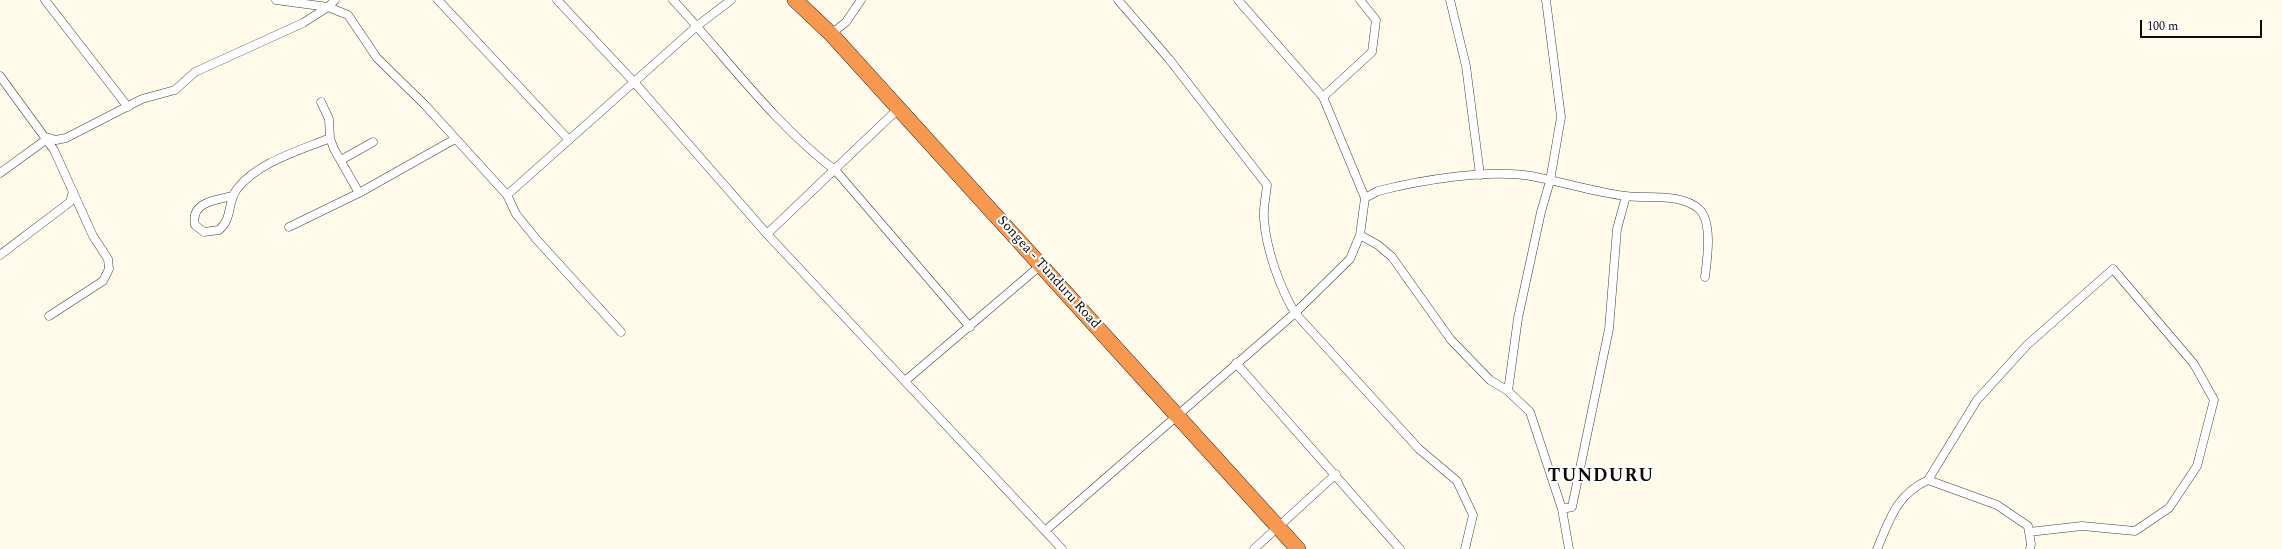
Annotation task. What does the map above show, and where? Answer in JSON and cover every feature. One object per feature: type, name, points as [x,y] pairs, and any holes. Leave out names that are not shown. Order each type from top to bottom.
[{"type":"highway","name":"Songea - Tunduru Road","points":[[795,0],[831,34],[1298,549]]},
{"type":"street","points":[[45,0],[128,107]]},
{"type":"street","points":[[276,0],[328,7],[348,15],[377,58],[507,195],[516,214],[536,240],[621,332]]},
{"type":"street","points":[[0,173],[46,138],[56,140],[66,138],[142,99],[175,90],[196,72],[303,23],[328,7],[335,0]]},
{"type":"street","points":[[438,0],[569,140]]},
{"type":"street","points":[[557,0],[634,82],[767,234],[1046,530],[1062,549]]},
{"type":"street","points":[[673,0],[787,130],[810,152],[836,171],[970,327]]},
{"type":"street","points":[[507,195],[697,26],[731,0]]},
{"type":"street","points":[[831,34],[846,22],[861,0]]},
{"type":"street","points":[[1118,0],[1170,59],[1267,185],[1264,219],[1273,261],[1285,296],[1295,314],[1419,449],[1457,481],[1473,515],[1465,549]]},
{"type":"street","points":[[1046,530],[1236,363],[1295,314],[1350,259],[1360,235],[1365,198],[1323,97],[1238,0]]},
{"type":"street","points":[[1323,97],[1372,52],[1376,20],[1360,0]]},
{"type":"street","points":[[1450,0],[1466,66],[1480,175]]},
{"type":"street","points":[[1508,391],[1518,318],[1541,212],[1550,181],[1561,117],[1546,0]]},
{"type":"street","points":[[0,76],[46,138],[73,191],[93,236],[108,259],[109,269],[103,281],[49,316]]},
{"type":"street","points":[[321,102],[329,119],[330,138],[359,193]]},
{"type":"street","points":[[767,234],[836,171],[898,109]]},
{"type":"street","points":[[233,196],[202,204],[195,213],[195,225],[204,232],[219,230],[228,221],[233,196],[247,179],[275,161],[330,138]]},
{"type":"street","points":[[289,227],[359,193],[455,139]]},
{"type":"street","points":[[341,160],[373,142]]},
{"type":"street","points":[[1365,198],[1378,191],[1393,187],[1504,173],[1626,196],[1682,200],[1700,210],[1706,220],[1708,243],[1706,277]]},
{"type":"street","points":[[0,255],[70,202],[73,191]]},
{"type":"street","points":[[1562,509],[1572,507],[1582,464],[1594,393],[1609,329],[1617,229],[1626,196]]},
{"type":"street","points":[[1360,235],[1378,245],[1392,258],[1451,340],[1490,380],[1508,391],[1530,412],[1562,509],[1569,549]]},
{"type":"street","points":[[905,381],[1041,265]]},
{"type":"street","points":[[1877,549],[1896,505],[1913,487],[1928,480],[1977,400],[2027,345],[2113,269],[2194,364],[2214,400],[2197,466],[2169,508],[2135,531],[2082,526],[2029,532]]},
{"type":"street","points":[[1236,363],[1336,474],[1400,549]]},
{"type":"street","points":[[1254,549],[1336,474]]},
{"type":"street","points":[[1928,480],[1996,505],[2028,526],[2031,544],[2030,549]]},
{"type":"district","name":"TUNDURU","points":[[1601,477]]}]
